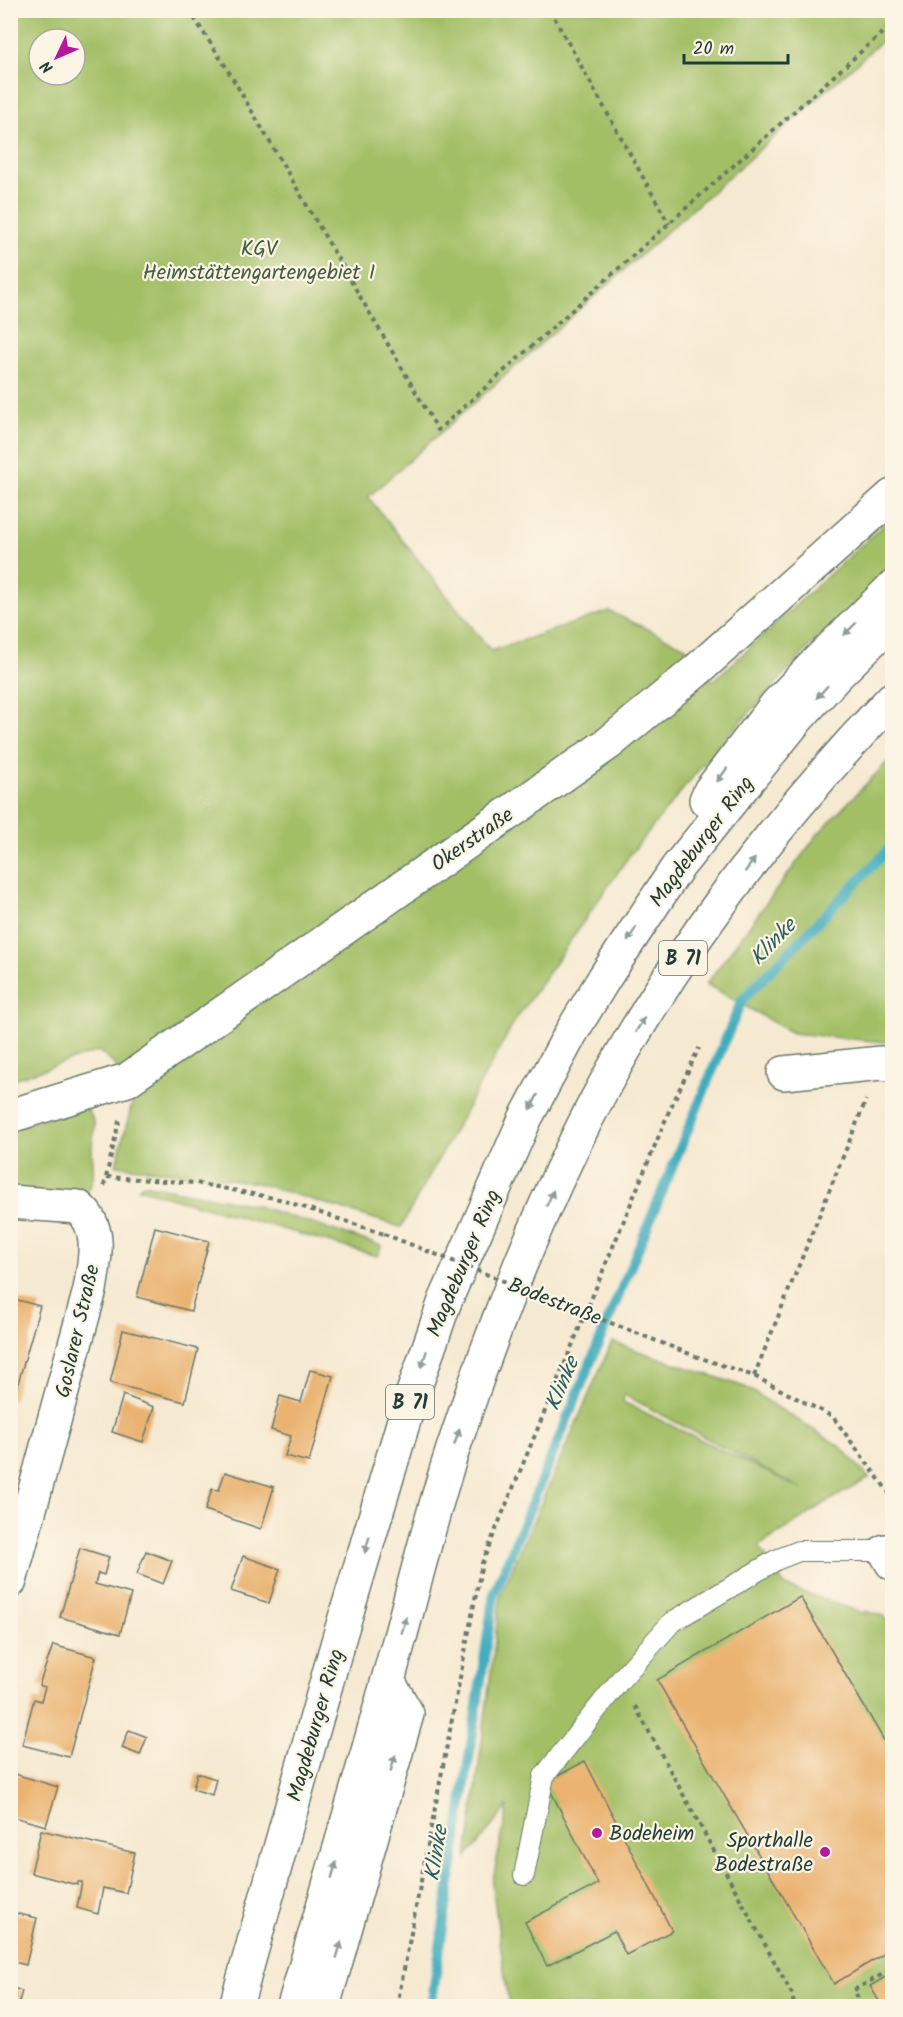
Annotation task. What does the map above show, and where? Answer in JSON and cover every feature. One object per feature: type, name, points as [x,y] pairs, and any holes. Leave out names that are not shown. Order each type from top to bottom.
[{"type":"main road","name":"Okerstraße","points":[[10,1116],[127,1080],[609,743],[696,671],[892,496]]},
{"type":"main road","points":[[677,868],[710,791],[742,747],[776,705],[892,588]]},
{"type":"main road","name":"Magdeburger Ring","points":[[228,2007],[240,1992],[357,1577],[407,1410],[445,1301],[511,1150],[540,1090],[605,977],[677,868],[797,719],[838,674],[892,621]]},
{"type":"main road","name":"B 71","points":[[294,2007],[454,1447],[474,1388],[548,1203],[597,1101],[644,1018],[717,909],[807,793],[892,699]]},
{"type":"main road","points":[[784,1073],[887,1063]]},
{"type":"main road","points":[[10,1202],[76,1206],[87,1214],[93,1227]]},
{"type":"main road","name":"Goslarer Straße","points":[[10,1581],[90,1290],[95,1258],[93,1227]]},
{"type":"main road","points":[[323,2007],[406,1714],[388,1681]]},
{"type":"lane","points":[[524,1875],[544,1776],[621,1679],[672,1622],[776,1560],[799,1551],[889,1557]]},
{"type":"path","points":[[189,10],[226,67],[438,430],[892,24]]},
{"type":"path","points":[[550,10],[669,224]]},
{"type":"path","points":[[396,2007],[482,1563],[670,1109],[699,1048]]},
{"type":"path","points":[[754,1376],[887,1063]]},
{"type":"path","points":[[93,1227],[107,1177],[127,1080]]},
{"type":"path","name":"Bodestraße","points":[[107,1177],[195,1183],[279,1199],[384,1233],[695,1356],[754,1376],[833,1417],[892,1497],[889,1557]]},
{"type":"path","points":[[621,1679],[792,1994],[794,2007]]},
{"type":"path","points":[[862,2007],[854,1990],[892,1969]]},
{"type":"green space","name":"KGV Heimstättengartengebiet I","points":[[10,11],[892,11],[892,32],[368,497],[491,651],[609,611],[686,647],[713,681],[892,517],[892,572],[815,641],[714,751],[629,856],[516,1019],[401,1227],[257,1183],[116,1165],[137,1085],[99,1051],[11,1080]]},
{"type":"green space","points":[[892,757],[892,1043],[792,1033],[706,984],[818,834]]},
{"type":"green space","points":[[85,1106],[94,1123],[93,1178],[89,1189],[85,1193],[11,1192],[10,1129]]},
{"type":"green space","points":[[143,1184],[254,1205],[382,1246],[377,1256],[138,1188]]},
{"type":"green space","points":[[612,1342],[745,1387],[841,1447],[869,1478],[759,1546],[785,1586],[866,1614],[865,1611],[884,1616],[892,1630],[892,2006],[509,2006],[492,1884],[508,1806],[467,1857],[501,1594]],"holes":[[[625,1395],[802,1489],[623,1402]]]},
{"type":"building","points":[[155,1227],[209,1241],[191,1311],[137,1297]]},
{"type":"building","points":[[10,1298],[40,1306],[13,1401],[10,1400]]},
{"type":"building","points":[[123,1330],[198,1349],[185,1402],[110,1383]]},
{"type":"building","points":[[310,1370],[333,1376],[309,1462],[285,1456],[291,1436],[271,1430],[280,1396],[301,1402]]},
{"type":"building","points":[[123,1395],[154,1407],[143,1442],[112,1432]]},
{"type":"building","points":[[225,1472],[274,1487],[261,1529],[205,1510],[212,1489],[219,1490]]},
{"type":"building","points":[[80,1548],[109,1557],[104,1575],[98,1573],[95,1584],[131,1594],[120,1634],[60,1617]]},
{"type":"building","points":[[146,1551],[172,1561],[163,1584],[137,1574]]},
{"type":"building","points":[[243,1556],[280,1569],[269,1603],[231,1591]]},
{"type":"building","name":"Sporthalle Bodestraße","points":[[800,1597],[892,1754],[892,1949],[834,1984],[657,1680]]},
{"type":"building","points":[[53,1645],[96,1657],[69,1757],[22,1745],[34,1699],[41,1701],[45,1687],[39,1685]]},
{"type":"building","points":[[129,1730],[147,1737],[140,1755],[122,1748]]},
{"type":"building","name":"Bodeheim","points":[[585,1761],[672,1931],[626,1955],[614,1931],[547,1966],[525,1922],[598,1884],[546,1782]]},
{"type":"building","points":[[197,1773],[216,1779],[212,1795],[193,1789]]},
{"type":"building","points":[[15,1774],[58,1787],[46,1826],[10,1816],[10,1791]]},
{"type":"building","points":[[41,1830],[135,1853],[126,1893],[103,1888],[98,1914],[77,1908],[82,1882],[78,1882],[77,1885],[31,1873]]},
{"type":"building","points":[[10,1912],[37,1918],[26,1965],[10,1961]]},
{"type":"building","points":[[892,1973],[892,2006],[882,2006],[870,1986]]},
{"type":"building","points":[[10,1987],[22,1991],[18,2006],[10,2006]]},
{"type":"waterway","name":"Klinke","points":[[431,2006],[494,1594],[742,1000],[892,846]]},
{"type":"place","name":"Bodeheim","points":[[597,1833]]},
{"type":"place","name":"Sporthalle Bodestraße","points":[[825,1852]]}]
